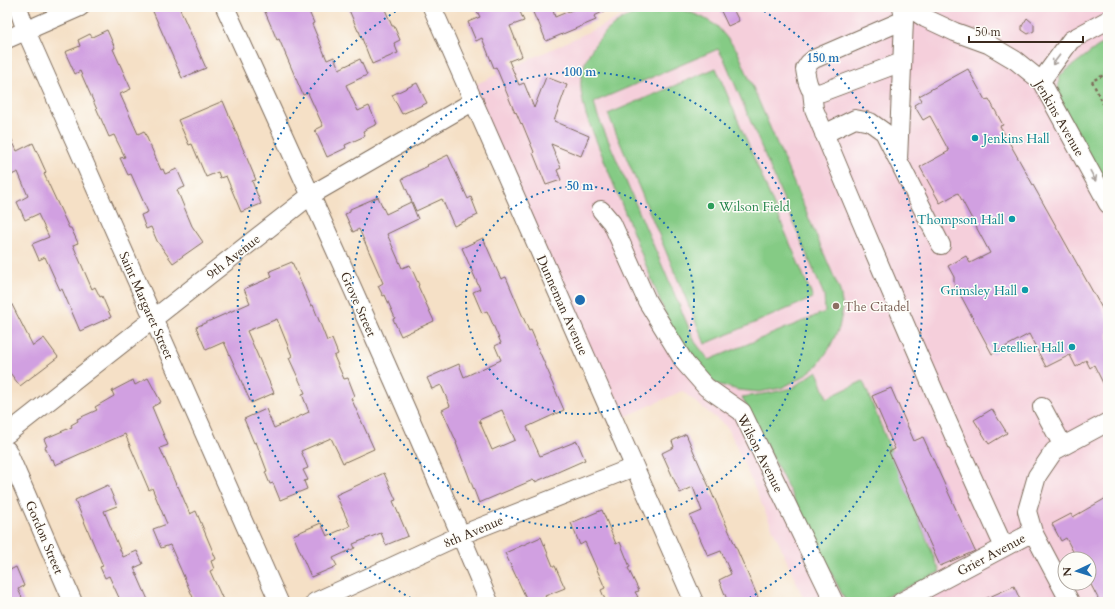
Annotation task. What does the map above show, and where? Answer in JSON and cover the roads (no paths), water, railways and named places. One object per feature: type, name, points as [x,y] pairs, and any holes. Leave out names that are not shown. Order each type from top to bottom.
[{"type":"street","name":"Saint Margaret Street","points":[[18,7],[26,31],[278,602]]},
{"type":"street","points":[[7,39],[80,7]]},
{"type":"street","name":"Grove Street","points":[[225,7],[311,195],[489,602]]},
{"type":"street","name":"Dunneman Avenue","points":[[432,7],[694,602]]},
{"type":"street","points":[[898,160],[905,11]]},
{"type":"street","points":[[905,11],[814,59],[805,69],[806,77],[812,91],[814,109],[868,240],[1004,547]]},
{"type":"street","name":"Jenkins Avenue","points":[[905,11],[988,44],[1015,60],[1041,80],[1108,204]]},
{"type":"street","points":[[1041,80],[1071,40],[1108,20]]},
{"type":"street","points":[[812,91],[815,93],[822,92],[902,62]]},
{"type":"street","name":"9th Avenue","points":[[7,434],[311,195],[474,101]]},
{"type":"street","points":[[824,134],[855,120],[870,122],[884,132],[941,245]]},
{"type":"street","name":"Wilson Avenue","points":[[601,210],[612,223],[647,301],[685,363],[706,387],[742,412],[834,602]]},
{"type":"street","points":[[1042,407],[1063,446]]},
{"type":"street","points":[[1033,532],[1027,512],[1037,476],[1054,451],[1108,422]]},
{"type":"street","name":"Gordon Street","points":[[7,450],[73,602]]},
{"type":"street","name":"8th Avenue","points":[[315,602],[461,535],[634,467]]},
{"type":"street","name":"Grier Avenue","points":[[901,602],[1033,532],[1070,602]]},
{"type":"place","name":"Jenkins Hall","points":[[975,138]]},
{"type":"place","name":"Wilson Field","points":[[711,206]]},
{"type":"place","name":"Thompson Hall","points":[[1012,219]]},
{"type":"place","name":"Grimsley Hall","points":[[1025,290]]},
{"type":"place","name":"The Citadel","points":[[836,306]]},
{"type":"place","name":"Letellier Hall","points":[[1072,347]]}]
